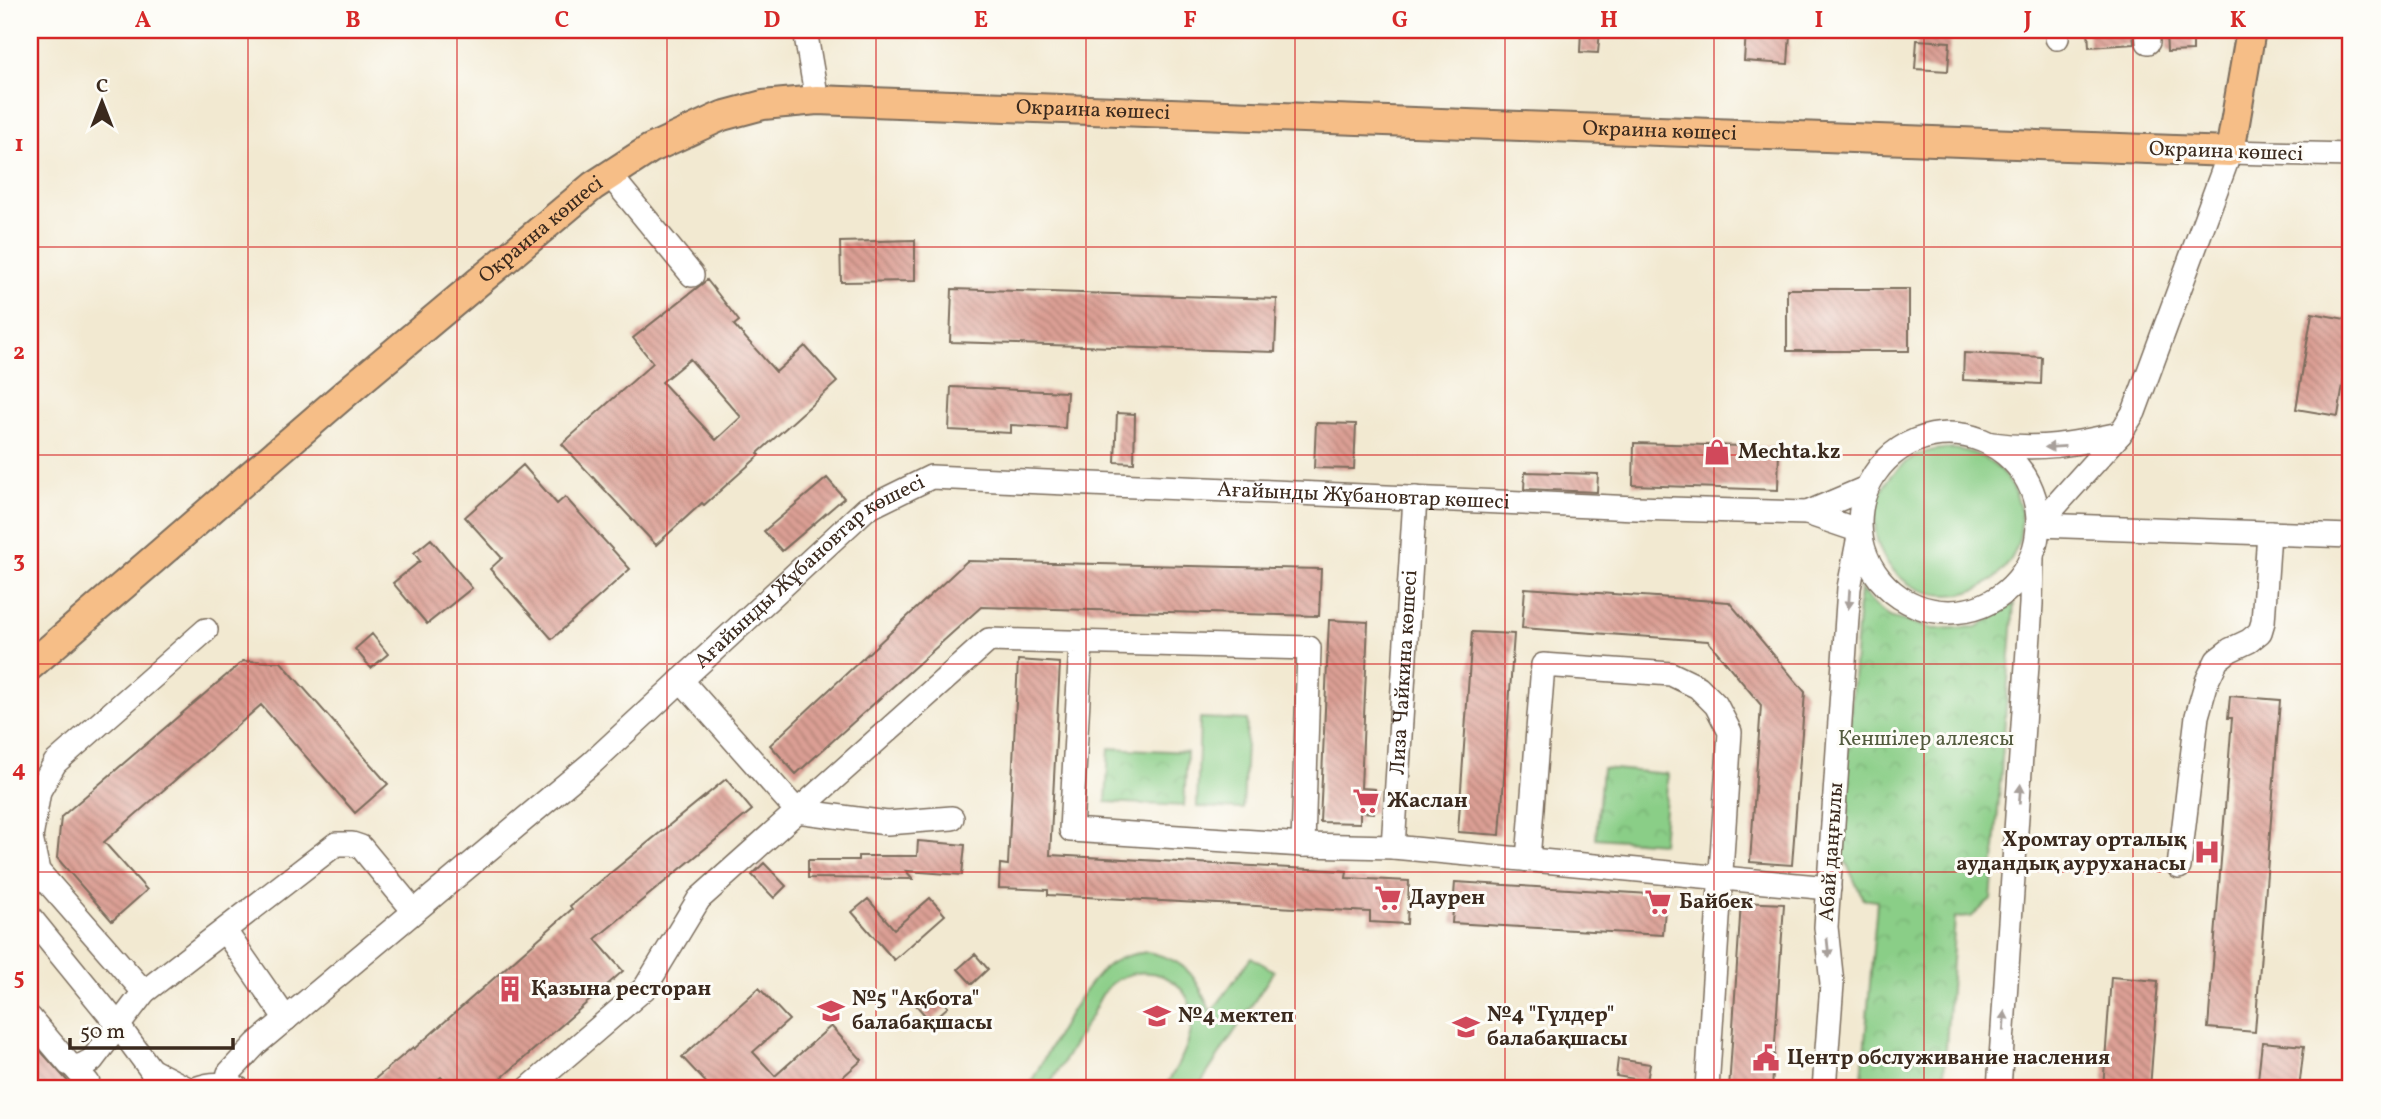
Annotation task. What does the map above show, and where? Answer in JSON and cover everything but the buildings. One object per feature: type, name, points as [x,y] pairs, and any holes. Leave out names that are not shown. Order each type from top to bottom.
[{"type":"main road","points":[[2230,152],[2251,30]]},
{"type":"main road","name":"Окраина көшесі","points":[[30,666],[529,237],[610,174],[650,149],[722,117],[763,105],[817,100],[2230,152]]},
{"type":"street","points":[[805,30],[817,100]]},
{"type":"street","points":[[2038,525],[2120,434],[2134,412],[2230,152]]},
{"type":"street","name":"Окраина көшесі","points":[[2230,152],[2351,155]]},
{"type":"street","points":[[610,174],[692,275]]},
{"type":"street","points":[[2032,554],[2023,572],[2010,587],[1994,599],[1957,611],[1937,611],[1917,606],[1885,585],[1872,569],[1864,551],[1860,510],[1867,488],[1877,470],[1891,455],[1918,440],[1948,434],[2023,448],[2067,446],[2120,434]]},
{"type":"street","points":[[1988,443],[2020,469],[2030,486],[2038,525],[2032,554],[2031,618],[2015,879],[1999,1089]]},
{"type":"street","name":"Ағайынды Жұбановтар көшесі","points":[[233,1087],[229,1073],[235,1063],[593,762],[866,509],[931,477],[1807,513]]},
{"type":"street","points":[[1807,513],[1867,488]]},
{"type":"street","name":"Лиза Чайкина көшесі","points":[[1393,847],[1415,498]]},
{"type":"street","points":[[1807,513],[1860,531]]},
{"type":"street","points":[[2038,525],[2351,536]]},
{"type":"street","name":"Абай даңғылы","points":[[1824,1089],[1832,984],[1826,927],[1849,588],[1860,531]]},
{"type":"street","points":[[2179,867],[2197,716],[2207,681],[2217,660],[2260,632],[2269,533]]},
{"type":"street","points":[[144,992],[38,871],[32,838],[39,791],[55,763],[206,630]]},
{"type":"street","points":[[528,1089],[645,988],[699,899],[989,640],[1309,648],[1303,845]]},
{"type":"street","points":[[1081,643],[1071,830],[1303,845],[1393,847],[1829,888]]},
{"type":"street","points":[[1528,860],[1544,666],[1671,674],[1698,687],[1716,705],[1730,732],[1707,1089]]},
{"type":"street","points":[[681,680],[797,811],[887,823],[951,818]]},
{"type":"street","points":[[74,1067],[92,1060],[144,992],[336,844],[352,844],[361,848],[414,911]]},
{"type":"street","points":[[30,917],[117,1024],[155,1079],[188,1089]]},
{"type":"street","points":[[225,932],[286,1019]]},
{"type":"street","points":[[30,1018],[69,1065],[88,1083],[89,1089]]},
{"type":"street","points":[[195,1089],[208,1084],[233,1087]]},
{"type":"green space","points":[[1948,449],[1976,454],[2000,470],[2016,494],[2021,522],[2016,550],[2000,574],[1976,590],[1948,595],[1920,590],[1896,574],[1880,550],[1875,522],[1880,494],[1896,470],[1920,454]]},
{"type":"green space","name":"Кеншілер аллеясы","points":[[1860,589],[1890,617],[1933,629],[1977,627],[2014,604],[1991,900],[1971,917],[1955,918],[1943,1089],[1861,1089],[1877,901],[1863,899],[1840,849]]},
{"type":"green space","points":[[1200,718],[1247,720],[1243,809],[1197,807]]},
{"type":"green space","points":[[1109,748],[1187,752],[1184,806],[1106,802]]},
{"type":"green space","points":[[1602,768],[1668,774],[1662,843],[1596,838]]},
{"type":"green space","points":[[1147,952],[1172,960],[1189,972],[1201,989],[1211,1013],[1251,957],[1274,971],[1197,1089],[1164,1089],[1189,1039],[1192,1021],[1190,1005],[1184,992],[1174,982],[1148,973],[1119,979],[1107,988],[1047,1089],[1027,1089],[1088,986],[1111,963]]},
{"type":"place","name":"Mechta.kz","points":[[1717,452]]},
{"type":"place","name":"Жаслан","points":[[1366,801]]},
{"type":"place","name":"Хромтау орталық аудандық ауруханасы","points":[[2207,852]]},
{"type":"place","name":"Даурен","points":[[1388,898]]},
{"type":"place","name":"Байбек","points":[[1658,902]]},
{"type":"place","name":"Қазына ресторан","points":[[510,989]]},
{"type":"place","name":"№5 \"Ақбота\" балабақшасы","points":[[831,1011]]},
{"type":"place","name":"№4 мектеп","points":[[1157,1016]]},
{"type":"place","name":"№4 \"Гүлдер\" балабақшасы","points":[[1466,1027]]},
{"type":"place","name":"Центр обслуживание насления","points":[[1766,1058]]}]
